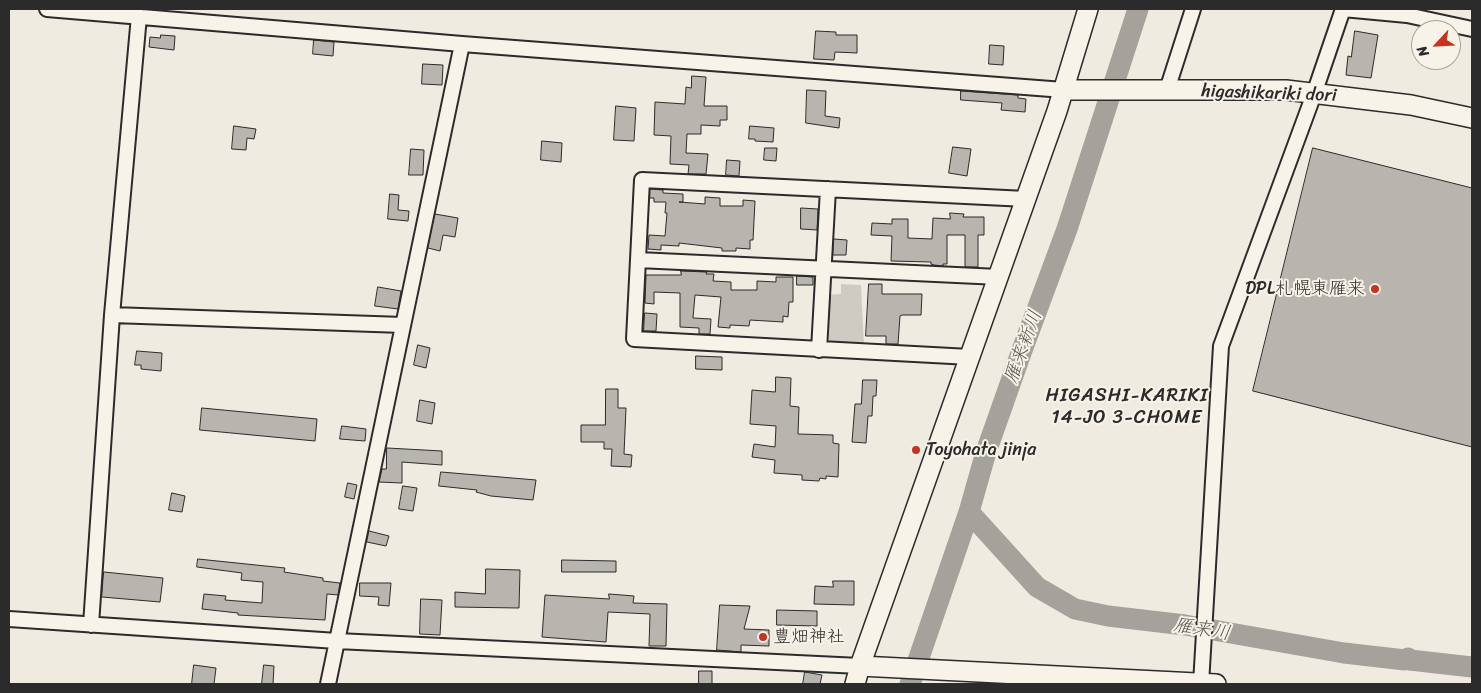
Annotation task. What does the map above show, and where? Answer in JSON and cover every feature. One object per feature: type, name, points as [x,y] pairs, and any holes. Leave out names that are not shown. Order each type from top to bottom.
[{"type":"street","points":[[47,9],[462,44],[1071,90]]},
{"type":"street","points":[[855,684],[1026,198],[1071,90],[1088,9]]},
{"type":"street","points":[[1160,90],[1193,9]]},
{"type":"street","points":[[9,619],[337,641],[940,670],[1046,680],[1206,684],[1204,641],[1221,346],[1314,94],[1343,9],[1406,15],[1472,29]]},
{"type":"street","points":[[91,624],[112,315],[139,16]]},
{"type":"street","points":[[328,684],[462,44]]},
{"type":"street","name":"higashikariki dori","points":[[1071,90],[1286,90],[1411,105],[1472,118]]},
{"type":"street","points":[[970,357],[634,340],[642,180],[1026,198]]},
{"type":"street","points":[[818,350],[828,189]]},
{"type":"street","points":[[638,260],[999,277]]},
{"type":"street","points":[[112,315],[403,325]]},
{"type":"shaded area","points":[[841,284],[861,285],[864,346],[829,346],[828,295],[841,294]]},
{"type":"building","points":[[816,31],[836,32],[836,35],[857,35],[857,53],[835,52],[834,60],[814,59]]},
{"type":"building","points":[[1355,31],[1378,35],[1371,78],[1346,75],[1348,56],[1351,57]]},
{"type":"building","points":[[161,35],[175,36],[174,50],[149,47],[150,37],[160,38]]},
{"type":"building","points":[[314,40],[334,42],[333,56],[313,54]]},
{"type":"building","points":[[990,45],[1004,46],[1003,65],[989,64]]},
{"type":"building","points":[[423,64],[443,65],[442,85],[422,84]]},
{"type":"building","points":[[692,76],[706,77],[704,106],[727,106],[727,120],[720,120],[720,126],[701,125],[701,134],[687,134],[686,153],[708,154],[706,174],[688,174],[689,165],[670,164],[671,136],[654,135],[655,102],[685,104],[686,87],[691,88]]},
{"type":"building","points":[[807,90],[826,91],[825,116],[840,118],[839,128],[806,123]]},
{"type":"building","points":[[961,91],[1018,95],[1018,98],[1026,99],[1025,112],[1001,110],[1002,103],[961,100]]},
{"type":"building","points":[[616,106],[636,108],[634,141],[614,140]]},
{"type":"building","points":[[234,126],[256,129],[254,139],[247,138],[246,150],[232,149]]},
{"type":"building","points":[[750,126],[774,128],[773,142],[749,139]]},
{"type":"building","points":[[542,141],[562,143],[561,162],[541,160]]},
{"type":"building","points":[[953,147],[971,149],[967,176],[949,173]]},
{"type":"building","points":[[765,148],[777,148],[776,161],[764,160]]},
{"type":"building","name":"DPL札幌東雁来","points":[[1313,148],[1472,188],[1472,447],[1253,391]]},
{"type":"building","points":[[411,149],[424,150],[423,175],[409,175]]},
{"type":"building","points":[[727,160],[740,161],[739,176],[726,175]]},
{"type":"building","points":[[650,189],[663,190],[663,193],[683,194],[683,202],[679,202],[705,204],[705,197],[720,198],[720,206],[743,206],[743,200],[755,201],[753,240],[750,240],[750,249],[736,248],[736,251],[722,251],[722,248],[679,243],[679,246],[661,245],[661,250],[648,249],[649,235],[665,236],[667,213],[665,213],[666,202],[654,202],[654,198],[650,198]]},
{"type":"building","points":[[390,194],[399,195],[398,210],[409,211],[408,221],[388,219]]},
{"type":"building","points":[[801,208],[818,209],[817,230],[801,229]]},
{"type":"building","points":[[950,213],[964,214],[963,217],[984,217],[984,235],[978,235],[978,267],[965,267],[965,235],[947,235],[947,264],[943,264],[943,266],[931,264],[931,262],[891,261],[892,236],[871,235],[872,223],[892,224],[892,219],[908,219],[908,238],[932,239],[933,218],[950,219]]},
{"type":"building","points":[[435,214],[458,218],[455,237],[443,235],[440,251],[428,248]]},
{"type":"building","points":[[834,239],[847,240],[846,255],[833,255]]},
{"type":"building","points":[[681,271],[714,274],[713,281],[731,282],[731,290],[757,290],[757,281],[776,282],[776,277],[793,277],[793,302],[789,302],[788,317],[783,316],[783,322],[750,320],[749,326],[730,325],[730,328],[718,327],[721,297],[695,295],[693,318],[711,319],[710,334],[699,334],[699,328],[680,327],[680,293],[654,292],[654,304],[645,303],[646,275],[681,275]]},
{"type":"building","points":[[797,276],[813,277],[813,285],[797,285]]},
{"type":"building","points":[[869,284],[882,284],[882,294],[922,294],[921,315],[900,316],[898,344],[886,344],[886,336],[866,336]]},
{"type":"building","points":[[378,287],[401,291],[398,309],[375,306]]},
{"type":"building","points":[[645,313],[657,314],[656,331],[644,331]]},
{"type":"building","points":[[418,345],[430,348],[426,368],[414,365]]},
{"type":"building","points":[[137,351],[162,353],[161,371],[141,369],[141,365],[135,365]]},
{"type":"building","points":[[696,356],[722,357],[722,370],[696,369]]},
{"type":"building","points":[[776,377],[791,378],[790,406],[799,407],[798,434],[833,435],[833,443],[839,444],[838,477],[826,476],[826,479],[820,478],[819,481],[802,480],[802,475],[774,473],[775,460],[752,457],[754,444],[775,447],[776,426],[750,424],[752,390],[775,392]]},
{"type":"building","points":[[863,380],[877,380],[876,396],[873,396],[872,416],[868,416],[866,443],[852,442],[855,404],[861,404]]},
{"type":"building","points":[[606,389],[618,389],[618,408],[626,408],[624,454],[632,455],[631,467],[611,466],[612,449],[604,449],[604,442],[581,442],[581,425],[605,425]]},
{"type":"building","points":[[420,400],[435,403],[432,424],[417,421]]},
{"type":"building","points":[[202,408],[317,419],[315,441],[200,430]]},
{"type":"building","points":[[342,426],[366,429],[365,441],[340,439]]},
{"type":"building","points":[[387,448],[442,451],[442,465],[402,462],[402,483],[379,482],[382,469],[386,469]]},
{"type":"building","points":[[441,472],[536,480],[533,500],[491,496],[476,492],[477,490],[439,486]]},
{"type":"building","points":[[348,483],[357,485],[354,499],[345,497]]},
{"type":"building","points":[[403,486],[417,488],[413,511],[399,509]]},
{"type":"building","points":[[172,493],[185,496],[182,512],[169,510]]},
{"type":"building","points":[[369,531],[389,536],[386,546],[367,542]]},
{"type":"building","points":[[198,559],[285,568],[284,572],[323,578],[323,581],[340,583],[338,595],[327,594],[325,620],[238,615],[238,613],[202,609],[204,594],[226,596],[225,600],[262,603],[263,582],[241,580],[242,573],[197,567]]},
{"type":"building","points":[[562,560],[616,561],[616,572],[562,572]]},
{"type":"building","points":[[486,569],[520,570],[519,608],[455,607],[455,592],[485,594]]},
{"type":"building","points":[[104,572],[163,578],[160,602],[102,597]]},
{"type":"building","points":[[833,581],[854,581],[854,605],[814,604],[815,586],[833,587]]},
{"type":"building","points":[[360,583],[391,583],[389,606],[378,605],[379,597],[360,596]]},
{"type":"building","points":[[609,594],[634,596],[633,603],[667,604],[666,646],[649,646],[650,614],[608,612],[606,642],[542,637],[545,595],[609,599]]},
{"type":"building","points":[[421,599],[442,600],[440,635],[420,634]]},
{"type":"building","points":[[720,605],[750,606],[744,629],[769,630],[769,646],[741,645],[741,652],[717,650]]},
{"type":"building","points":[[777,610],[817,611],[817,626],[777,625]]},
{"type":"building","points":[[194,665],[216,668],[214,684],[192,684]]},
{"type":"building","points":[[264,665],[274,666],[273,684],[262,684]]},
{"type":"building","points":[[699,671],[712,671],[712,684],[699,684]]},
{"type":"building","points":[[805,672],[822,675],[820,684],[803,684]]},
{"type":"waterway","name":"雁来新川","points":[[910,684],[969,512],[986,452],[1067,229],[1138,9]]},
{"type":"waterway","name":"雁来川","points":[[969,512],[1037,587],[1075,609],[1108,616],[1185,625],[1344,653],[1405,660],[1408,658],[1410,660],[1472,667]]},
{"type":"place","name":"DPL札幌東雁来","points":[[1375,289]]},
{"type":"place","name":"Toyohata jinja","points":[[916,450]]},
{"type":"place","name":"豊畑神社","points":[[763,637]]},
{"type":"district","name":"HIGASHI-KARIKI 14-JO 3-CHOME","points":[[1127,407]]}]
